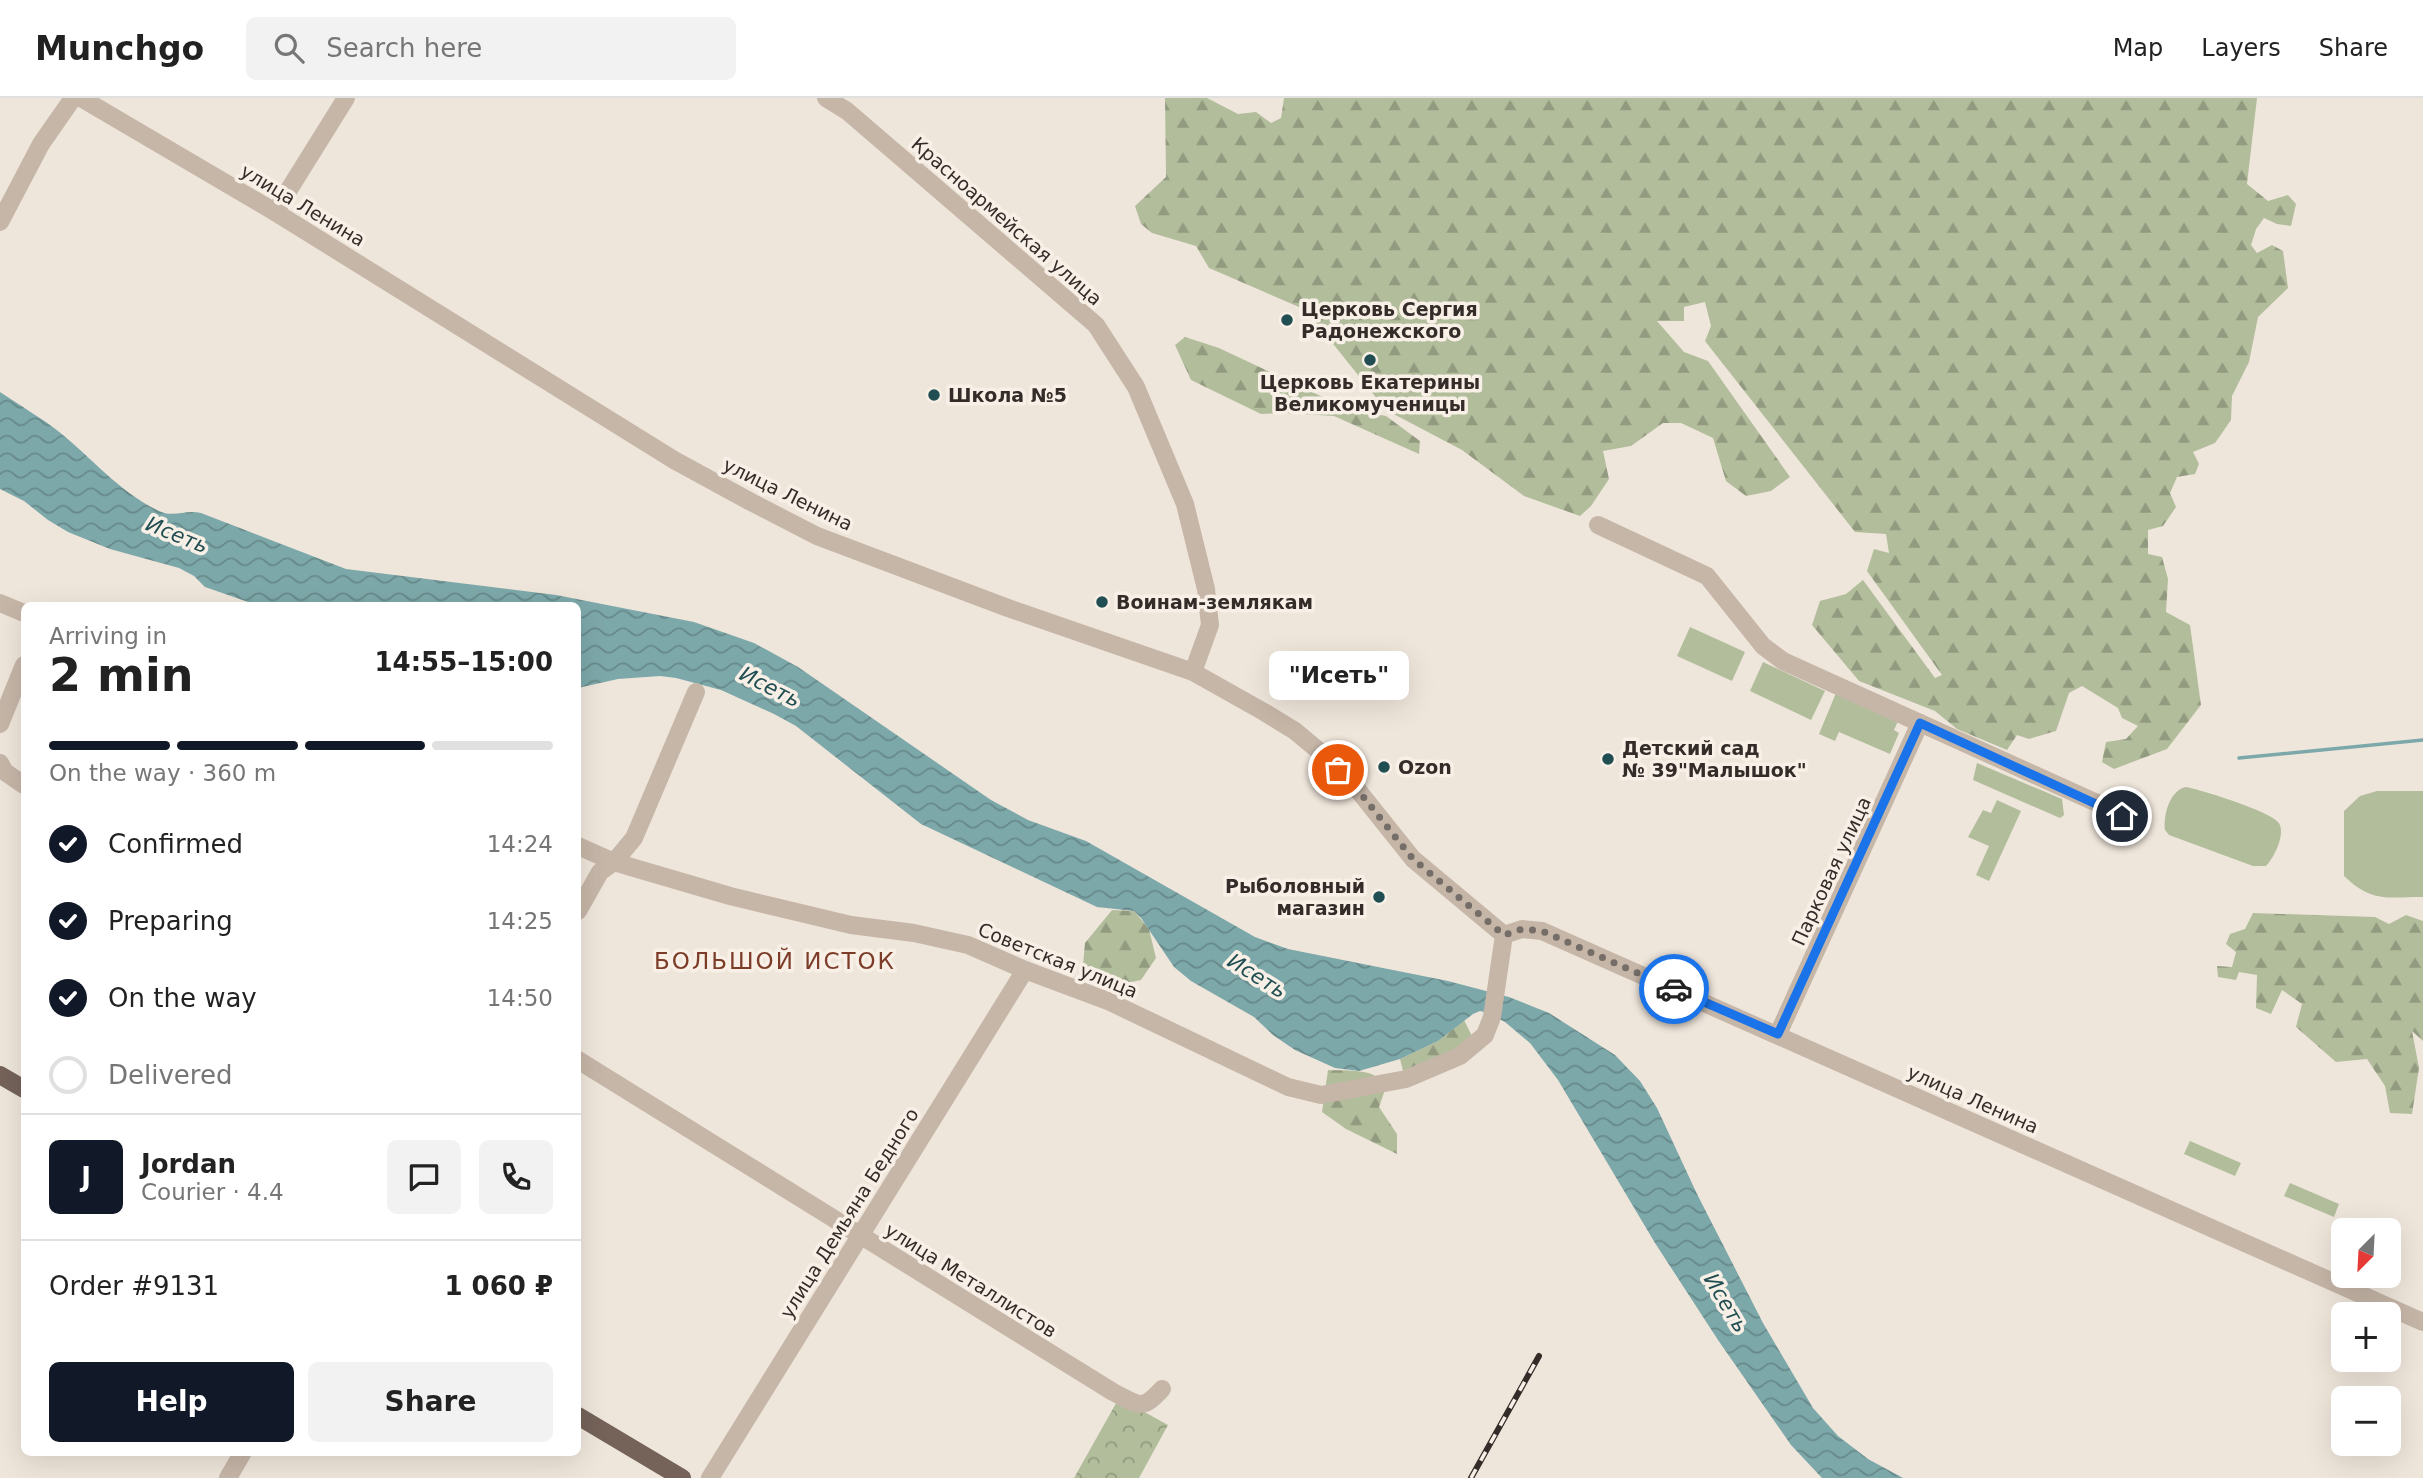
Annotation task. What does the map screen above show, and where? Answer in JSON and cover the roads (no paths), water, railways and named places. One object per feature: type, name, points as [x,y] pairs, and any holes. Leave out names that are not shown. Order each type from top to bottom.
[{"type":"main road","points":[[0,1074],[21,1087]]},
{"type":"main road","points":[[581,1418],[682,1478]]},
{"type":"street","points":[[0,222],[41,144],[73,98]]},
{"type":"street","name":"улица Ленина","points":[[81,98],[275,212],[674,460],[817,536],[1193,672],[1284,725],[1319,751],[1357,789],[1413,859],[1504,935],[1522,929],[1542,931],[2423,1322]]},
{"type":"street","points":[[275,212],[345,98]]},
{"type":"street","name":"Красноармейская улица","points":[[826,98],[847,111],[1096,325],[1136,387],[1185,504],[1206,589],[1210,625],[1193,672]]},
{"type":"street","points":[[1598,525],[1707,576],[1763,646],[1783,661],[2141,823]]},
{"type":"street","points":[[0,603],[21,612]]},
{"type":"street","points":[[0,724],[21,672]]},
{"type":"street","points":[[581,906],[600,872],[614,862],[634,838],[696,692]]},
{"type":"street","name":"Парковая улица","points":[[1778,1034],[1920,723]]},
{"type":"street","points":[[0,763],[5,772],[21,783]]},
{"type":"street","name":"Советская улица","points":[[581,847],[614,862],[730,896],[851,925],[914,933],[968,945],[1108,1001],[1288,1087],[1321,1095],[1406,1079],[1460,1056],[1485,1035],[1492,1017],[1504,935]]},
{"type":"street","name":"улица Демьяна Бедного","points":[[710,1478],[1025,970]]},
{"type":"street","name":"улица Металлистов","points":[[581,1062],[1007,1329],[1113,1392],[1143,1405],[1150,1403],[1163,1389]]},
{"type":"street","points":[[228,1478],[241,1456]]},
{"type":"water","name":"Исеть","points":[[0,392],[51,426],[118,484],[159,511],[169,514],[201,513],[346,569],[556,595],[694,622],[754,643],[798,667],[991,800],[1028,820],[1086,841],[1255,937],[1288,949],[1448,981],[1509,997],[1549,1013],[1615,1055],[1640,1081],[1657,1108],[1697,1194],[1763,1323],[1813,1408],[1838,1436],[1868,1459],[1903,1478],[1822,1478],[1791,1445],[1655,1243],[1558,1080],[1530,1043],[1505,1022],[1488,1013],[1480,1011],[1473,1014],[1438,1041],[1400,1059],[1359,1071],[1335,1068],[1295,1050],[1273,1035],[1254,1017],[1191,981],[1174,967],[1134,911],[1097,907],[921,824],[796,726],[774,714],[721,690],[676,678],[660,676],[618,679],[581,687],[581,602],[248,602],[205,587],[194,576],[179,568],[110,549],[68,532],[24,501],[0,489]]},
{"type":"waterway","points":[[2239,758],[2423,740]]},
{"type":"railway","points":[[1471,1478],[1539,1356]]},
{"type":"place","name":"Церковь Сергия Радонежского","points":[[1287,320]]},
{"type":"place","name":"Церковь Екатерины Великомученицы","points":[[1370,360]]},
{"type":"place","name":"Школа №5","points":[[934,395]]},
{"type":"place","name":"Воинам-землякам","points":[[1102,602]]},
{"type":"place","name":"Детский сад № 39\"Малышок\"","points":[[1608,759]]},
{"type":"place","name":"Ozon","points":[[1384,767]]},
{"type":"place","name":"\"Исеть\"","points":[[1338,770]]},
{"type":"place","name":"Рыболовный магазин","points":[[1379,897]]},
{"type":"district","name":"БОЛЬШОЙ ИСТОК","points":[[775,961]]}]
